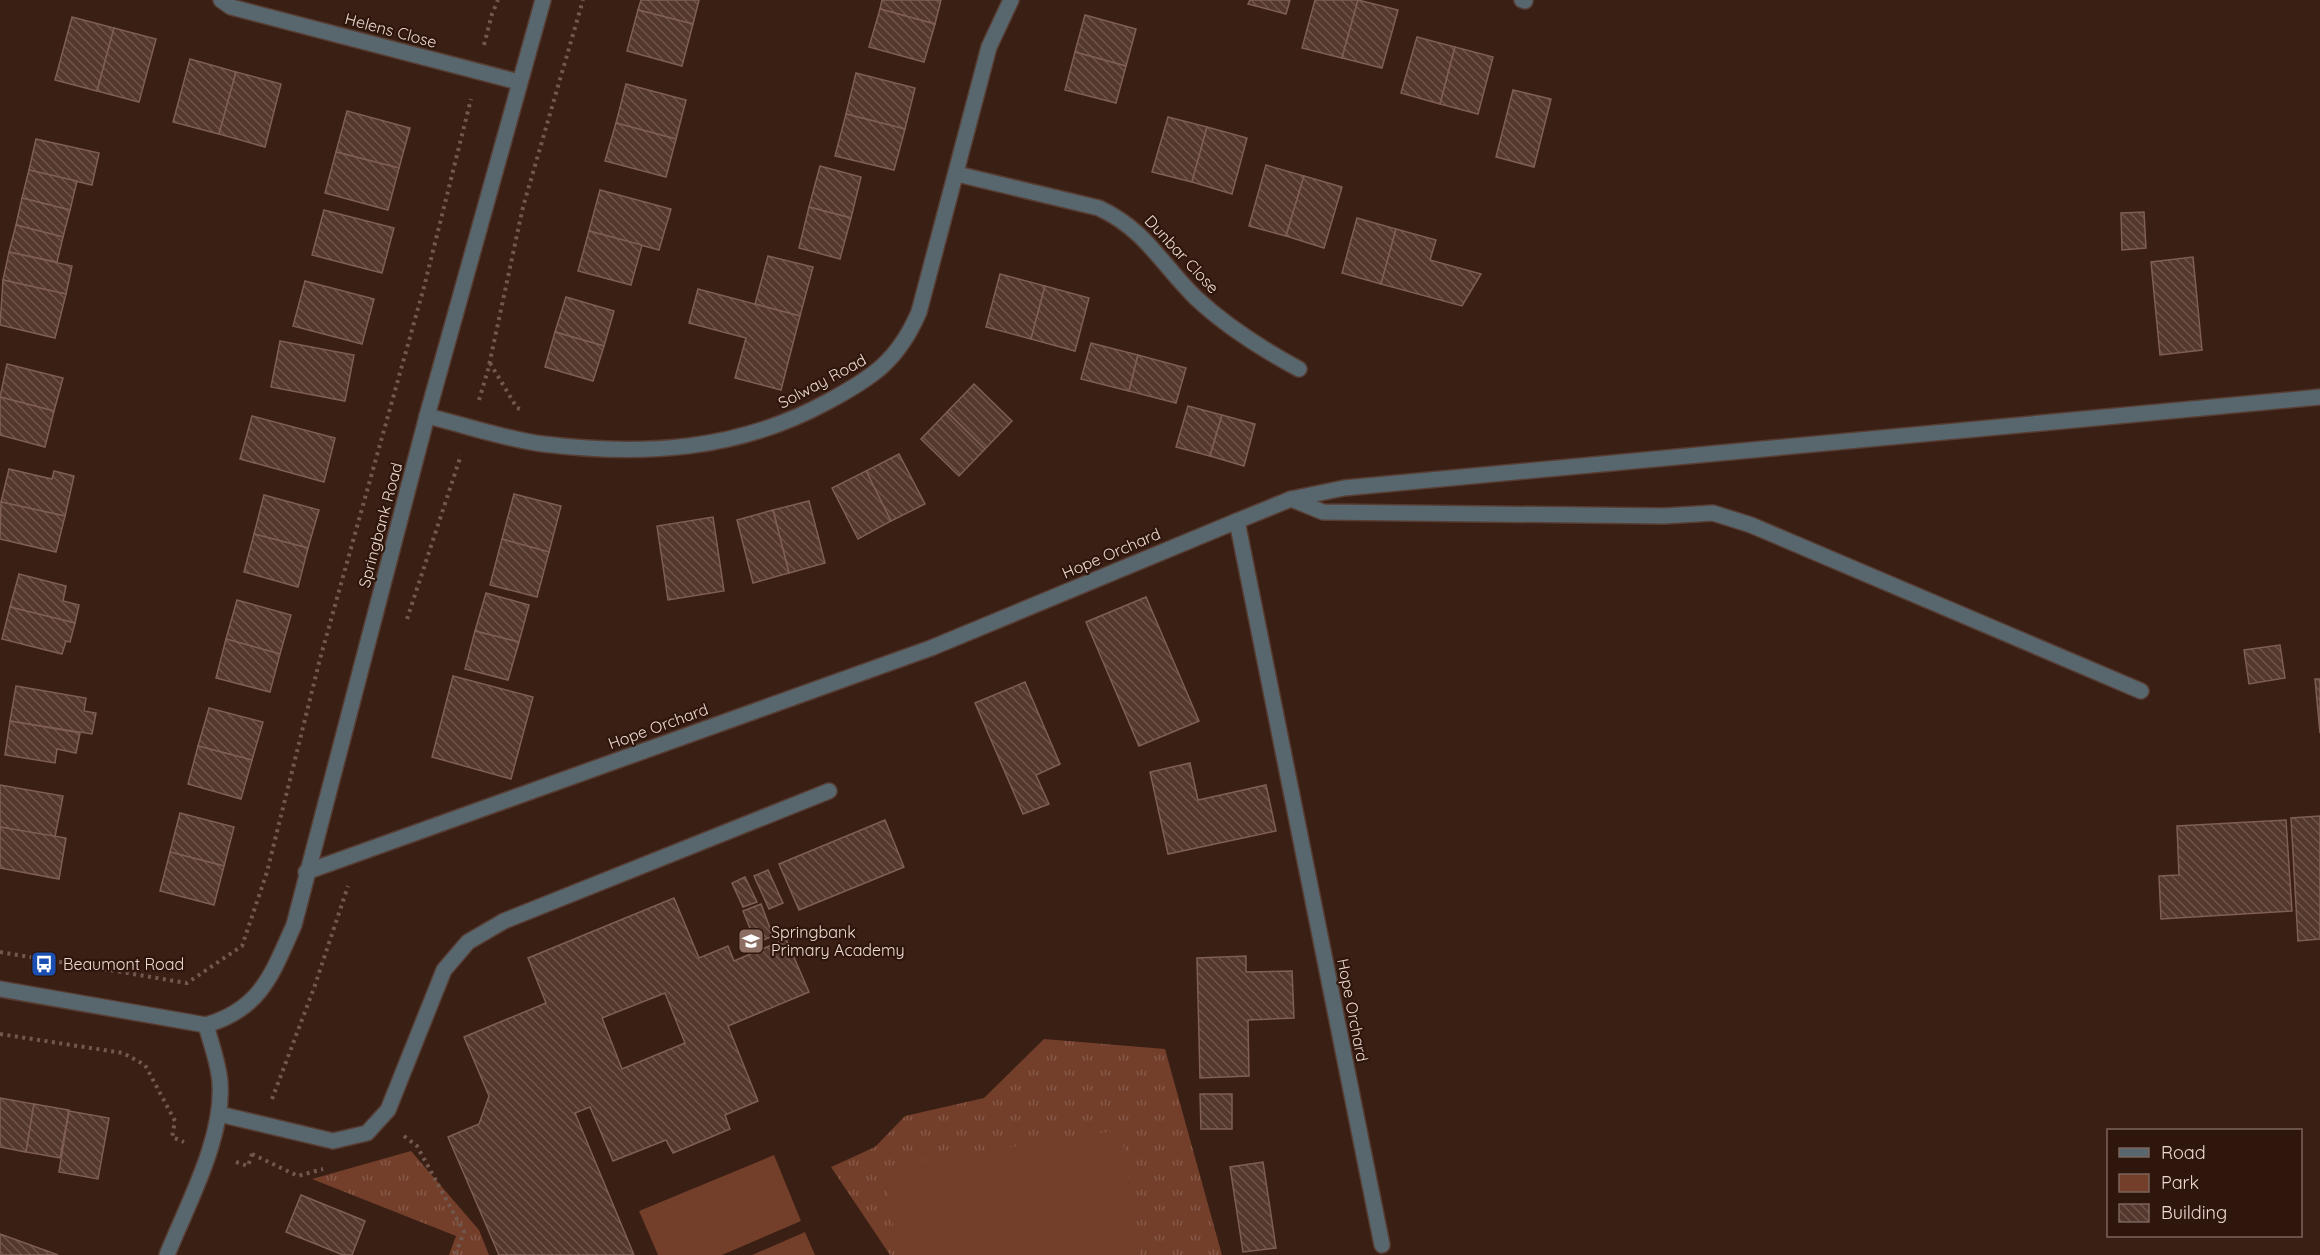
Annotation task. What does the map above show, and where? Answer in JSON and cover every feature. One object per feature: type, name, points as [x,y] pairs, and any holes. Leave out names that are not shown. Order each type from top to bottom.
[{"type":"street","name":"Helens Close","points":[[221,0],[231,7],[519,82]]},
{"type":"street","name":"Springbank Road","points":[[206,1025],[237,1013],[250,1003],[271,977],[294,926],[306,872],[427,416],[543,0]]},
{"type":"street","name":"Solway Road","points":[[427,416],[542,444],[658,451],[736,438],[813,410],[867,380],[884,367],[910,332],[919,312],[989,47],[1011,0]]},
{"type":"street","name":"Dunbar Close","points":[[957,174],[1099,208],[1119,217],[1135,229],[1196,298],[1262,349],[1299,369]]},
{"type":"street","points":[[1237,521],[1291,499],[1355,487],[2320,397]]},
{"type":"street","points":[[1291,499],[1323,512],[1664,516],[1713,513],[1762,530],[2141,691]]},
{"type":"street","name":"Hope Orchard","points":[[306,872],[930,648],[1237,521],[1382,1245]]},
{"type":"street","points":[[219,1114],[333,1141],[367,1133],[388,1110],[444,970],[468,942],[504,921],[829,791]]},
{"type":"street","points":[[0,989],[206,1025],[220,1083],[219,1114],[208,1152],[167,1255]]},
{"type":"path","points":[[0,952],[187,983],[242,946],[267,872],[320,658],[424,287],[492,14],[498,0]]},
{"type":"path","points":[[489,363],[516,408],[527,411]]},
{"type":"path","points":[[400,1134],[417,1146],[464,1232],[455,1255]]},
{"type":"green space","points":[[1044,1039],[1165,1049],[1222,1255],[890,1255],[831,1167],[875,1147],[905,1116],[984,1098]]},
{"type":"green space","points":[[1121,1130],[1140,1255],[898,1255],[884,1167]]},
{"type":"green space","points":[[411,1151],[479,1230],[489,1255],[449,1255],[456,1236],[312,1179]]},
{"type":"green space","points":[[774,1155],[801,1221],[722,1255],[658,1255],[639,1211]]},
{"type":"green space","points":[[805,1232],[815,1255],[752,1255]]},
{"type":"building","points":[[641,0],[699,0],[693,24],[638,10]]},
{"type":"building","points":[[882,0],[941,0],[935,24],[880,9]]},
{"type":"building","points":[[1250,0],[1290,0],[1286,14],[1248,4]]},
{"type":"building","points":[[1315,0],[1358,0],[1342,58],[1302,48]]},
{"type":"building","points":[[1358,0],[1398,10],[1382,68],[1342,58]]},
{"type":"building","points":[[880,9],[935,24],[924,62],[869,47]]},
{"type":"building","points":[[638,10],[693,24],[682,66],[627,51]]},
{"type":"building","points":[[1085,15],[1136,29],[1126,66],[1075,52]]},
{"type":"building","points":[[72,17],[114,28],[97,91],[55,80]]},
{"type":"building","points":[[114,28],[156,39],[139,102],[97,91]]},
{"type":"building","points":[[1417,37],[1455,47],[1440,104],[1401,93]]},
{"type":"building","points":[[1455,47],[1493,57],[1478,114],[1440,104]]},
{"type":"building","points":[[1075,52],[1126,66],[1116,103],[1065,90]]},
{"type":"building","points":[[190,59],[236,72],[219,134],[173,122]]},
{"type":"building","points":[[236,72],[281,84],[265,147],[219,134]]},
{"type":"building","points":[[856,73],[915,88],[905,129],[846,114]]},
{"type":"building","points":[[626,84],[686,100],[676,139],[616,123]]},
{"type":"building","points":[[1513,90],[1551,99],[1534,167],[1496,157]]},
{"type":"building","points":[[347,111],[410,128],[399,168],[336,152]]},
{"type":"building","points":[[846,114],[905,129],[894,170],[835,156]]},
{"type":"building","points":[[1168,117],[1207,127],[1192,182],[1152,172]]},
{"type":"building","points":[[616,123],[676,139],[666,177],[605,161]]},
{"type":"building","points":[[1207,127],[1247,138],[1232,194],[1192,182]]},
{"type":"building","points":[[36,139],[99,153],[92,185],[29,170]]},
{"type":"building","points":[[336,152],[399,168],[388,210],[325,193]]},
{"type":"building","points":[[1266,165],[1304,176],[1286,236],[1249,226]]},
{"type":"building","points":[[820,166],[861,177],[851,218],[809,207]]},
{"type":"building","points":[[29,170],[77,181],[70,210],[22,198]]},
{"type":"building","points":[[1304,176],[1342,187],[1324,248],[1286,236]]},
{"type":"building","points":[[600,190],[671,209],[659,250],[589,231]]},
{"type":"building","points":[[22,198],[70,210],[63,237],[16,225]]},
{"type":"building","points":[[809,207],[851,218],[840,259],[799,248]]},
{"type":"building","points":[[324,210],[394,228],[382,273],[312,255]]},
{"type":"building","points":[[2144,212],[2146,248],[2122,250],[2121,213]]},
{"type":"building","points":[[1357,218],[1396,229],[1381,284],[1342,273]]},
{"type":"building","points":[[16,225],[63,237],[57,262],[9,252]]},
{"type":"building","points":[[1396,229],[1436,240],[1430,260],[1481,274],[1462,306],[1381,284]]},
{"type":"building","points":[[589,231],[642,245],[631,285],[578,271]]},
{"type":"building","points":[[9,252],[72,266],[66,294],[3,280]]},
{"type":"building","points":[[768,256],[813,267],[800,316],[755,304]]},
{"type":"building","points":[[2193,257],[2202,350],[2160,355],[2151,262]]},
{"type":"building","points":[[1000,274],[1045,286],[1031,339],[986,327]]},
{"type":"building","points":[[3,280],[66,294],[55,338],[0,325]]},
{"type":"building","points":[[305,281],[374,299],[362,344],[293,326]]},
{"type":"building","points":[[1045,286],[1089,298],[1075,351],[1031,339]]},
{"type":"building","points":[[698,289],[800,316],[781,390],[735,378],[746,338],[689,323]]},
{"type":"building","points":[[566,297],[614,311],[604,346],[555,332]]},
{"type":"building","points":[[555,332],[604,346],[593,381],[545,367]]},
{"type":"building","points":[[280,341],[354,355],[345,401],[271,387]]},
{"type":"building","points":[[1091,343],[1138,355],[1129,391],[1081,379]]},
{"type":"building","points":[[1138,355],[1186,368],[1176,403],[1129,391]]},
{"type":"building","points":[[7,364],[63,378],[54,411],[0,397]]},
{"type":"building","points":[[974,384],[1012,421],[985,449],[947,412]]},
{"type":"building","points":[[0,397],[54,411],[45,447],[0,435]]},
{"type":"building","points":[[1188,406],[1222,415],[1210,456],[1176,447]]},
{"type":"building","points":[[947,412],[985,449],[959,476],[921,439]]},
{"type":"building","points":[[1222,415],[1255,424],[1244,466],[1210,456]]},
{"type":"building","points":[[252,416],[335,438],[324,482],[240,459]]},
{"type":"building","points":[[899,454],[925,504],[891,521],[866,471]]},
{"type":"building","points":[[9,469],[52,479],[54,471],[74,476],[65,516],[1,502]]},
{"type":"building","points":[[866,471],[891,521],[858,539],[832,488]]},
{"type":"building","points":[[514,494],[561,506],[549,552],[502,539]]},
{"type":"building","points":[[264,495],[319,510],[308,548],[254,534]]},
{"type":"building","points":[[809,501],[825,563],[789,573],[773,510]]},
{"type":"building","points":[[1,502],[65,516],[56,552],[0,539]]},
{"type":"building","points":[[773,510],[789,573],[753,583],[737,520]]},
{"type":"building","points":[[713,517],[724,591],[668,600],[657,526]]},
{"type":"building","points":[[254,534],[308,548],[298,587],[244,572]]},
{"type":"building","points":[[502,539],[549,552],[537,597],[490,585]]},
{"type":"building","points":[[19,574],[66,586],[63,601],[79,605],[75,623],[10,607]]},
{"type":"building","points":[[486,593],[529,605],[519,642],[475,631]]},
{"type":"building","points":[[1146,597],[1199,721],[1139,746],[1086,622]]},
{"type":"building","points":[[237,600],[291,615],[280,654],[226,639]]},
{"type":"building","points":[[10,607],[75,623],[70,642],[66,641],[62,654],[2,639]]},
{"type":"building","points":[[475,631],[519,642],[508,680],[465,669]]},
{"type":"building","points":[[226,639],[280,654],[270,692],[216,678]]},
{"type":"building","points":[[2280,645],[2285,678],[2249,684],[2244,650]]},
{"type":"building","points":[[453,676],[533,697],[511,779],[432,757]]},
{"type":"building","points":[[2315,679],[2320,679],[2320,733]]},
{"type":"building","points":[[1025,682],[1060,764],[1036,775],[1049,804],[1023,814],[975,703]]},
{"type":"building","points":[[16,686],[86,698],[84,711],[96,713],[92,734],[10,721]]},
{"type":"building","points":[[209,708],[263,722],[252,760],[198,746]]},
{"type":"building","points":[[10,721],[80,733],[76,753],[57,749],[55,763],[5,755]]},
{"type":"building","points":[[198,746],[252,760],[241,799],[188,784]]},
{"type":"building","points":[[1190,763],[1198,800],[1266,785],[1276,831],[1168,854],[1150,772]]},
{"type":"building","points":[[0,785],[63,796],[55,837],[0,827]]},
{"type":"building","points":[[180,813],[234,827],[224,866],[170,852]]},
{"type":"building","points":[[2320,816],[2320,939],[2298,941],[2291,818]]},
{"type":"building","points":[[885,820],[904,867],[799,910],[779,864]]},
{"type":"building","points":[[2286,820],[2292,911],[2161,919],[2159,876],[2179,875],[2177,826]]},
{"type":"building","points":[[0,827],[66,838],[59,879],[0,868]]},
{"type":"building","points":[[170,852],[224,866],[214,905],[160,891]]},
{"type":"building","points":[[768,870],[783,903],[769,909],[754,876]]},
{"type":"building","points":[[745,877],[757,902],[743,907],[732,883]]},
{"type":"building","points":[[674,898],[699,958],[728,946],[734,961],[786,939],[809,992],[728,1026],[758,1101],[725,1115],[730,1129],[673,1153],[666,1140],[613,1161],[590,1107],[575,1113],[634,1255],[499,1255],[448,1137],[479,1124],[489,1096],[464,1037],[546,1003],[528,958]],"holes":[[[665,993],[685,1043],[622,1069],[602,1018]]]},
{"type":"building","points":[[761,904],[773,936],[756,943],[743,911]]},
{"type":"building","points":[[1246,956],[1246,972],[1292,971],[1294,1018],[1248,1020],[1249,1076],[1200,1078],[1197,958]]},
{"type":"building","points":[[1200,1094],[1232,1094],[1232,1129],[1201,1129]]},
{"type":"building","points":[[0,1098],[34,1104],[26,1152],[0,1147]]},
{"type":"building","points":[[34,1104],[69,1110],[60,1158],[26,1152]]},
{"type":"building","points":[[69,1111],[109,1118],[98,1179],[59,1172]]},
{"type":"building","points":[[1263,1162],[1276,1248],[1243,1252],[1230,1167]]},
{"type":"building","points":[[301,1195],[365,1221],[352,1255],[343,1255],[286,1232]]},
{"type":"building","points":[[0,1234],[58,1255],[0,1255]]},
{"type":"place","name":"Springbank Primary Academy","points":[[751,941]]},
{"type":"place","name":"Beaumont Road","points":[[44,964]]}]
